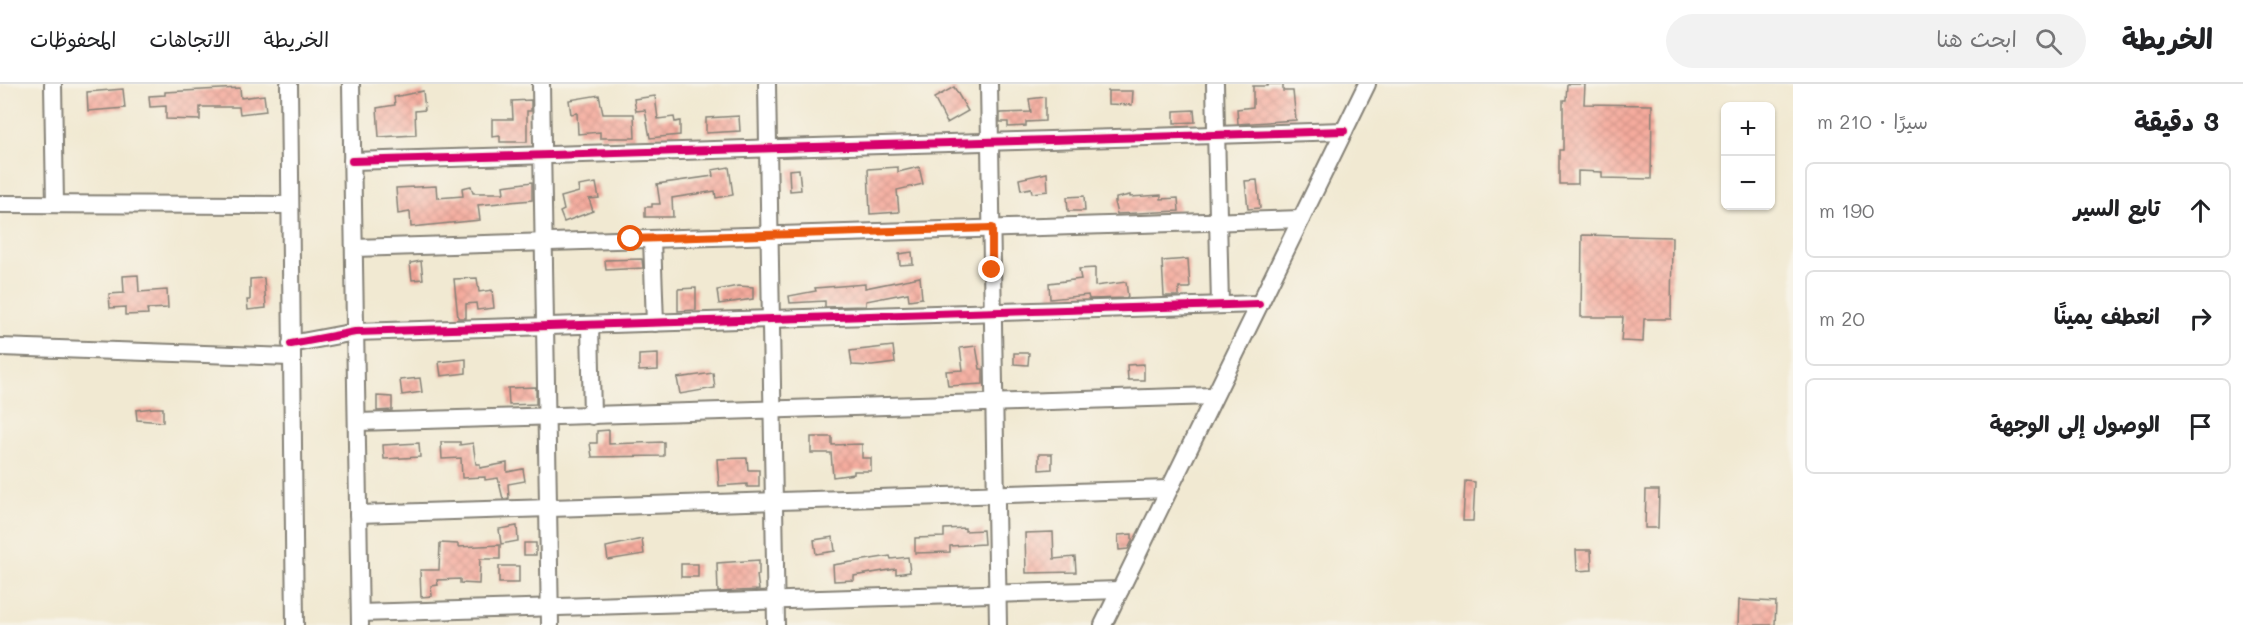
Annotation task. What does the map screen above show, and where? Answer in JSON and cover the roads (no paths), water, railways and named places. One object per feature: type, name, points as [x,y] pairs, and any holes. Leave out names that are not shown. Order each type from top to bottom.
[{"type":"street","points":[[53,84],[55,204]]},
{"type":"street","points":[[289,84],[295,625]]},
{"type":"street","points":[[351,84],[360,619],[549,608],[1120,590]]},
{"type":"street","points":[[541,84],[550,625]]},
{"type":"street","points":[[767,84],[776,625]]},
{"type":"street","points":[[990,84],[998,625]]},
{"type":"street","points":[[1215,84],[1220,305]]},
{"type":"street","points":[[1102,625],[1367,84]]},
{"type":"street","points":[[352,161],[1344,131]]},
{"type":"street","points":[[0,204],[290,205]]},
{"type":"street","points":[[354,248],[1301,219]]},
{"type":"street","points":[[652,239],[655,323]]},
{"type":"street","points":[[0,347],[291,350],[355,332],[1259,304]]},
{"type":"street","points":[[590,325],[592,416]]},
{"type":"street","points":[[357,422],[1214,396]]},
{"type":"street","points":[[358,514],[1169,489]]}]
